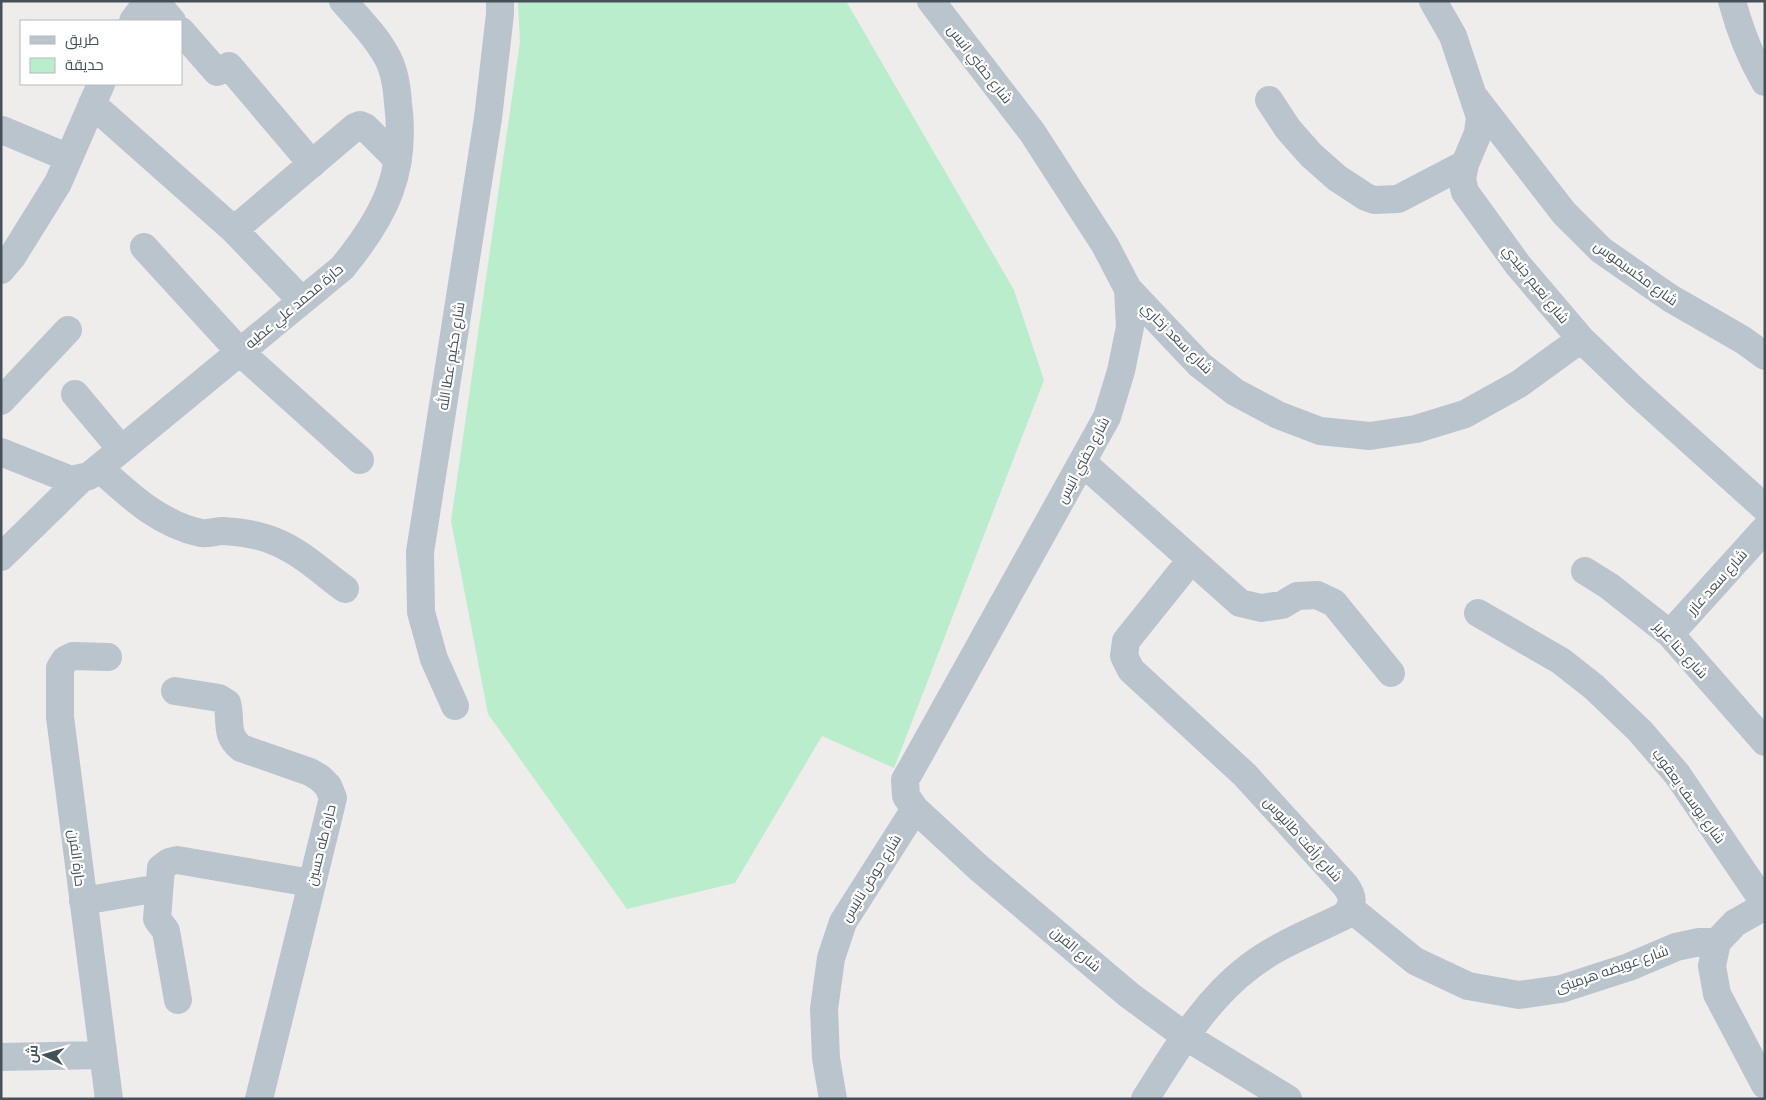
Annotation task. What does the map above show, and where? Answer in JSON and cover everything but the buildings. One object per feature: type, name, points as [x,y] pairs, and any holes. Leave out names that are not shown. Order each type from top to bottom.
[{"type":"street","points":[[134,20],[148,1]]},
{"type":"street","points":[[155,1],[171,20]]},
{"type":"street","name":"حارة محمد علي عطيه","points":[[1,557],[89,474],[342,268],[380,216],[391,188],[398,160],[401,125],[397,90],[387,56],[343,1]]},
{"type":"street","name":"شارع حكيم عطا الله","points":[[455,706],[434,659],[420,612],[420,552],[488,118],[500,1]]},
{"type":"street","name":"شارع حفني انيس","points":[[912,766],[1107,417],[1121,371],[1130,327],[1128,288],[1105,245],[1032,132],[931,1]]},
{"type":"street","name":"شارع نعيم جنيدي","points":[[1433,1],[1453,36],[1480,117],[1478,133],[1465,164],[1462,179],[1466,192],[1518,265],[1581,339],[1635,391],[1765,508]]},
{"type":"street","points":[[1732,1],[1742,36],[1753,62],[1765,82]]},
{"type":"street","points":[[182,32],[218,72],[227,66],[230,67],[312,164]]},
{"type":"street","points":[[1,270],[12,257],[58,183],[97,94],[302,300]]},
{"type":"street","name":"شارع مكسيموس","points":[[1473,95],[1564,213],[1601,250],[1670,298],[1743,340],[1765,356]]},
{"type":"street","points":[[1269,100],[1288,129],[1311,155],[1337,178],[1366,197],[1374,200],[1398,199],[1465,164]]},
{"type":"street","points":[[234,230],[355,127],[360,125],[365,127],[398,160]]},
{"type":"street","points":[[2,130],[69,158]]},
{"type":"street","points":[[144,247],[240,352],[360,460]]},
{"type":"street","name":"شارع سعد زخاري","points":[[1128,288],[1200,365],[1235,392],[1278,415],[1320,431],[1370,436],[1416,429],[1465,414],[1519,384],[1581,339]]},
{"type":"street","points":[[1,401],[68,330]]},
{"type":"street","points":[[75,394],[122,449]]},
{"type":"street","points":[[1,452],[71,480],[89,474],[167,521],[202,533],[222,531],[276,541],[301,556],[345,589]]},
{"type":"street","points":[[1082,462],[1240,603],[1260,608],[1282,605],[1297,596],[1317,595],[1334,602],[1391,673]]},
{"type":"street","name":"شارع سعد عازر","points":[[1670,634],[1765,529]]},
{"type":"street","name":"شارع رأفت طانيوس","points":[[1190,560],[1126,641],[1124,656],[1131,670],[1245,775],[1345,886],[1350,892],[1352,901],[1350,909]]},
{"type":"street","name":"شارع حنا عزيز","points":[[1585,571],[1609,586],[1670,634],[1765,742]]},
{"type":"street","name":"شارع يوسف يعقوب","points":[[1478,613],[1561,661],[1594,687],[1640,731],[1677,774],[1765,905]]},
{"type":"street","name":"حارة الفرن","points":[[108,657],[73,656],[65,660],[60,668],[60,717],[109,1099]]},
{"type":"street","name":"حارة طه حسين","points":[[175,691],[219,698],[227,703],[229,710],[228,724],[234,742],[241,748],[310,772],[328,786],[333,798],[259,1099]]},
{"type":"street","name":"شارع الفرن","points":[[912,766],[905,780],[906,796],[915,809],[979,868],[1129,995],[1258,1091],[1288,1099]]},
{"type":"street","name":"شارع حوض نانيس","points":[[832,1099],[826,1058],[824,1009],[831,958],[843,922],[915,809]]},
{"type":"street","points":[[178,1000],[166,931],[157,919],[161,868],[169,862],[177,860],[311,883]]},
{"type":"street","points":[[83,902],[159,888]]},
{"type":"street","points":[[1765,905],[1735,923],[1717,942],[1712,966],[1717,994],[1765,1085]]},
{"type":"street","points":[[1145,1099],[1185,1036],[1221,991],[1249,966],[1278,948],[1344,916],[1350,909]]},
{"type":"street","name":"شارع عويضه هرمينى","points":[[1350,909],[1415,961],[1468,986],[1519,995],[1562,989],[1629,966],[1676,947],[1699,942],[1717,942]]},
{"type":"street","points":[[1,1057],[103,1055]]},
{"type":"green space","points":[[518,1],[846,1],[1014,290],[1044,380],[894,768],[822,736],[735,883],[627,909],[488,714],[451,521],[520,42]]}]
